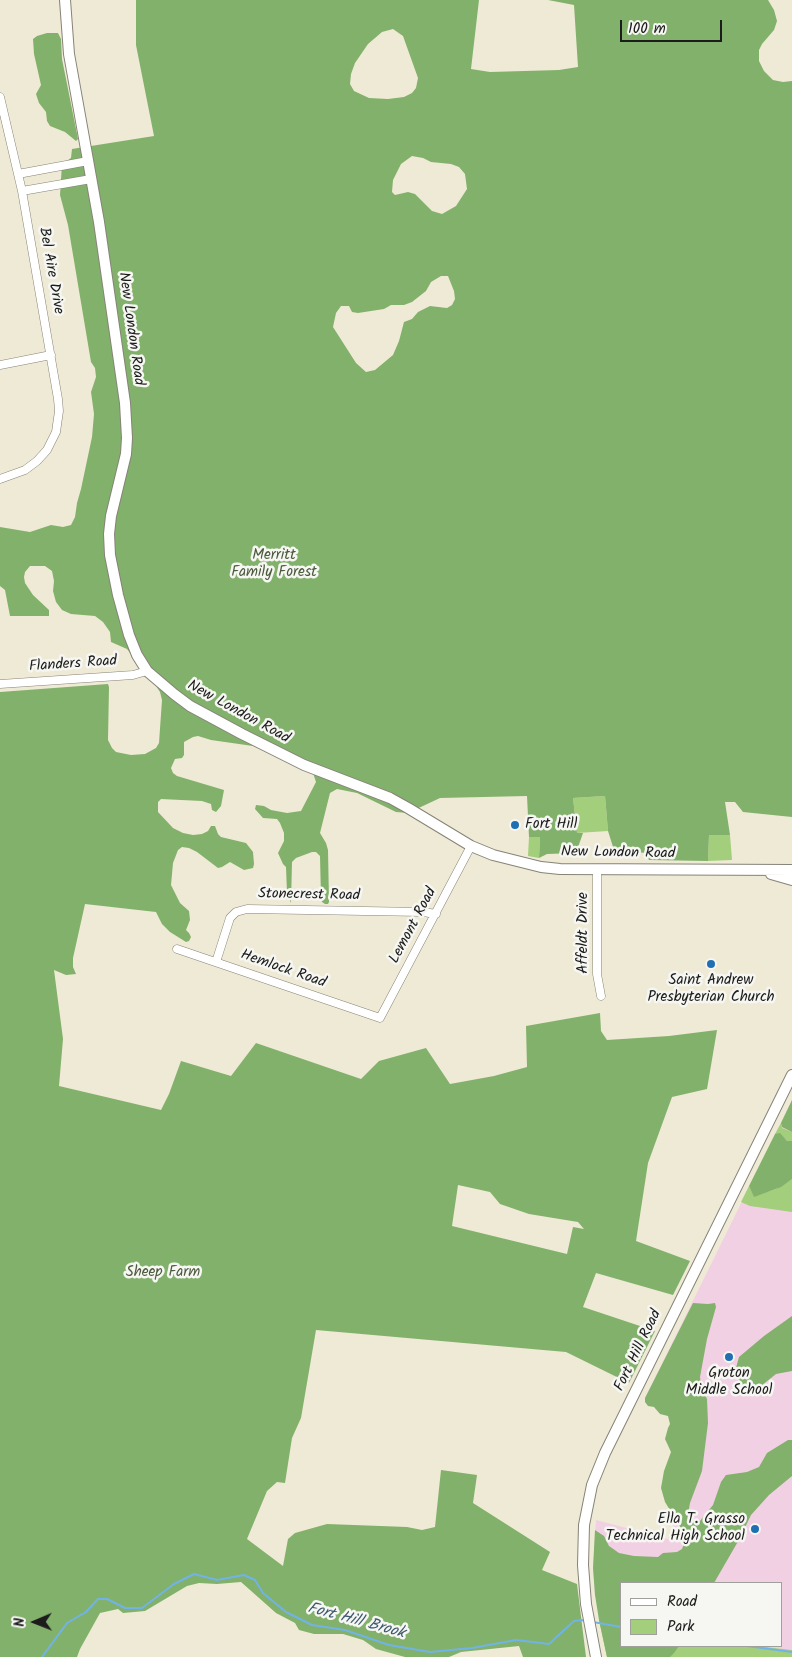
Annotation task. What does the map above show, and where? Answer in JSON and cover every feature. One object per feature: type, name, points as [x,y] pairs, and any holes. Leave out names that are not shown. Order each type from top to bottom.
[{"type":"main road","name":"New London Road","points":[[65,0],[69,54],[105,258],[127,420],[126,454],[111,516],[109,534],[110,555],[116,588],[127,628],[137,655],[147,671],[190,706],[233,729],[304,765],[390,798],[471,846],[493,855],[540,867],[560,869],[743,870]]},
{"type":"main road","points":[[743,870],[792,870]]},
{"type":"main road","points":[[743,870],[776,874],[792,880]]},
{"type":"main road","name":"Fort Hill Road","points":[[596,1657],[584,1584],[583,1543],[587,1504],[596,1476],[605,1453],[792,1075]]},
{"type":"street","name":"Bel Aire Drive","points":[[0,97],[2,118],[22,191],[59,404],[54,438],[47,450],[30,466],[19,473],[0,479]]},
{"type":"street","points":[[18,174],[88,161]]},
{"type":"street","points":[[22,191],[91,179]]},
{"type":"street","points":[[0,365],[51,355]]},
{"type":"street","name":"Flanders Road","points":[[0,684],[133,675],[147,671]]},
{"type":"street","name":"Lemont Road","points":[[380,1018],[471,846]]},
{"type":"street","name":"Affeldt Drive","points":[[597,869],[597,974],[602,996]]},
{"type":"street","name":"Stonecrest Road","points":[[216,962],[230,918],[236,912],[247,908],[436,914]]},
{"type":"street","name":"Hemlock Road","points":[[177,949],[380,1018]]},
{"type":"shaded area","name":"Groton Middle School","points":[[792,1100],[792,1650],[766,1647],[782,1647],[782,1582],[620,1582],[595,1595],[593,1568],[596,1520],[668,1539],[688,1487],[699,1425],[645,1398]]},
{"type":"green space","points":[[136,0],[479,0],[471,69],[490,72],[559,70],[578,67],[574,5],[548,0],[768,0],[774,10],[777,21],[774,30],[759,50],[759,61],[764,71],[773,80],[792,81],[792,817],[743,812],[735,802],[725,802],[730,835],[709,835],[708,861],[649,860],[646,853],[614,850],[608,831],[605,796],[573,798],[577,833],[583,833],[576,853],[547,854],[539,858],[540,837],[529,837],[527,796],[440,798],[408,813],[396,812],[357,793],[337,789],[330,793],[320,833],[328,850],[329,902],[325,904],[322,902],[320,856],[316,852],[312,852],[296,858],[292,862],[291,903],[287,893],[286,867],[278,853],[284,841],[284,833],[277,819],[263,818],[255,809],[256,805],[287,813],[301,811],[316,782],[313,773],[253,746],[211,740],[198,736],[193,737],[184,742],[184,755],[182,758],[175,759],[171,768],[173,773],[177,776],[224,790],[221,806],[216,812],[212,810],[211,804],[202,801],[161,799],[158,802],[158,812],[173,828],[183,833],[202,834],[208,831],[211,826],[215,826],[221,837],[246,843],[253,852],[253,868],[244,870],[230,862],[218,868],[197,852],[182,847],[178,850],[173,863],[171,885],[180,903],[189,911],[190,920],[186,930],[191,937],[189,941],[186,942],[170,932],[162,924],[156,912],[85,904],[73,958],[73,967],[76,974],[66,975],[54,970],[63,1039],[59,1086],[161,1110],[181,1061],[231,1076],[256,1043],[361,1079],[379,1061],[426,1048],[450,1084],[494,1076],[527,1067],[526,1026],[600,1013],[601,1031],[607,1040],[669,1036],[717,1030],[707,1089],[672,1097],[648,1163],[636,1241],[690,1261],[673,1295],[596,1273],[583,1307],[655,1331],[629,1383],[566,1352],[316,1330],[301,1418],[292,1438],[285,1483],[277,1482],[267,1491],[247,1539],[283,1566],[288,1539],[295,1533],[327,1524],[407,1527],[422,1530],[435,1527],[441,1470],[477,1475],[473,1503],[550,1552],[542,1570],[577,1584],[586,1657],[523,1657],[519,1646],[461,1652],[449,1657],[405,1657],[376,1649],[363,1640],[343,1634],[314,1634],[299,1630],[295,1623],[276,1613],[241,1582],[199,1583],[187,1586],[145,1611],[123,1613],[118,1609],[100,1613],[77,1657],[0,1657],[0,692],[108,684],[108,740],[116,752],[131,755],[145,754],[156,748],[159,743],[162,700],[156,686],[127,649],[111,642],[110,632],[103,622],[95,616],[71,614],[62,610],[56,602],[53,591],[52,571],[45,566],[30,566],[25,572],[24,577],[25,583],[33,595],[49,610],[49,616],[10,616],[5,590],[0,586],[0,527],[30,532],[51,525],[63,527],[71,525],[75,517],[92,437],[94,414],[91,392],[96,377],[95,368],[91,362],[68,225],[60,195],[62,164],[71,158],[72,149],[154,136],[136,45]],"holes":[[[393,29],[403,36],[418,78],[416,88],[412,93],[404,97],[388,99],[369,98],[354,91],[350,84],[355,63],[368,44],[382,32]],[[412,156],[431,162],[451,164],[459,167],[465,174],[467,189],[456,206],[442,214],[432,211],[415,194],[408,192],[395,195],[392,192],[393,180],[401,164]],[[441,276],[448,276],[454,291],[455,299],[452,305],[447,308],[430,306],[418,312],[412,319],[404,322],[393,355],[375,370],[366,372],[356,363],[333,327],[336,313],[341,306],[349,306],[352,312],[358,313],[384,309],[391,305],[404,305],[412,302],[426,291],[431,282]],[[458,1185],[490,1192],[500,1204],[529,1214],[578,1222],[584,1229],[573,1227],[567,1254],[452,1226]]]},
{"type":"green space","points":[[47,33],[58,33],[61,39],[62,59],[78,139],[76,141],[65,132],[50,126],[47,121],[46,112],[39,103],[36,94],[41,85],[34,54],[33,39]]},
{"type":"green space","points":[[605,796],[608,831],[577,833],[573,798]]},
{"type":"green space","points":[[709,834],[730,835],[732,860],[708,861]]},
{"type":"green space","points":[[529,837],[540,837],[539,858],[528,856]]},
{"type":"green space","points":[[792,1100],[792,1132],[782,1127],[781,1123]]},
{"type":"green space","points":[[781,1123],[782,1128],[792,1132],[792,1141],[787,1141],[780,1134],[775,1134]]},
{"type":"green space","points":[[780,1133],[787,1141],[792,1141],[792,1179],[781,1187],[754,1197],[749,1186],[775,1134]]},
{"type":"green space","points":[[792,1179],[792,1212],[750,1206],[741,1202],[749,1186],[754,1196],[776,1189]]},
{"type":"green space","points":[[693,1303],[715,1303],[716,1307],[707,1339],[700,1377],[701,1386],[707,1399],[708,1423],[702,1471],[690,1503],[688,1514],[692,1521],[700,1521],[713,1505],[721,1482],[726,1475],[747,1472],[759,1467],[767,1453],[788,1440],[792,1440],[792,1476],[769,1495],[751,1515],[715,1582],[620,1582],[620,1647],[678,1647],[670,1657],[607,1657],[595,1595],[593,1568],[595,1530],[604,1536],[609,1546],[619,1553],[634,1556],[658,1557],[663,1553],[677,1552],[682,1549],[684,1544],[681,1528],[665,1502],[661,1488],[664,1471],[671,1452],[665,1439],[670,1424],[668,1416],[660,1414],[654,1407],[648,1406],[645,1398]]},
{"type":"green space","points":[[792,1316],[792,1371],[776,1374],[761,1386],[750,1391],[742,1388],[736,1368],[739,1357]]},
{"type":"green space","points":[[599,1620],[620,1624],[620,1647],[766,1647],[792,1650],[792,1657],[607,1657]]},
{"type":"waterway","name":"Fort Hill Brook","points":[[42,1657],[67,1623],[86,1612],[98,1599],[107,1599],[125,1608],[142,1608],[174,1584],[194,1574],[217,1580],[244,1575],[255,1580],[263,1593],[286,1612],[312,1625],[345,1630],[389,1645],[430,1652],[472,1648],[516,1640],[549,1644],[574,1621],[586,1621]]},
{"type":"waterway","name":"Fort Hill Brook","points":[[593,1622],[620,1627]]},
{"type":"waterway","name":"Fort Hill Brook","points":[[754,1647],[792,1652]]},
{"type":"place","name":"Fort Hill","points":[[515,825]]},
{"type":"place","name":"Saint Andrew Presbyterian Church","points":[[711,964]]},
{"type":"place","name":"Groton Middle School","points":[[729,1357]]},
{"type":"place","name":"Ella T. Grasso Technical High School","points":[[755,1529]]},
{"type":"park label","name":"Merritt Family Forest","points":[[274,564]]},
{"type":"park label","name":"Sheep Farm","points":[[163,1273]]}]
